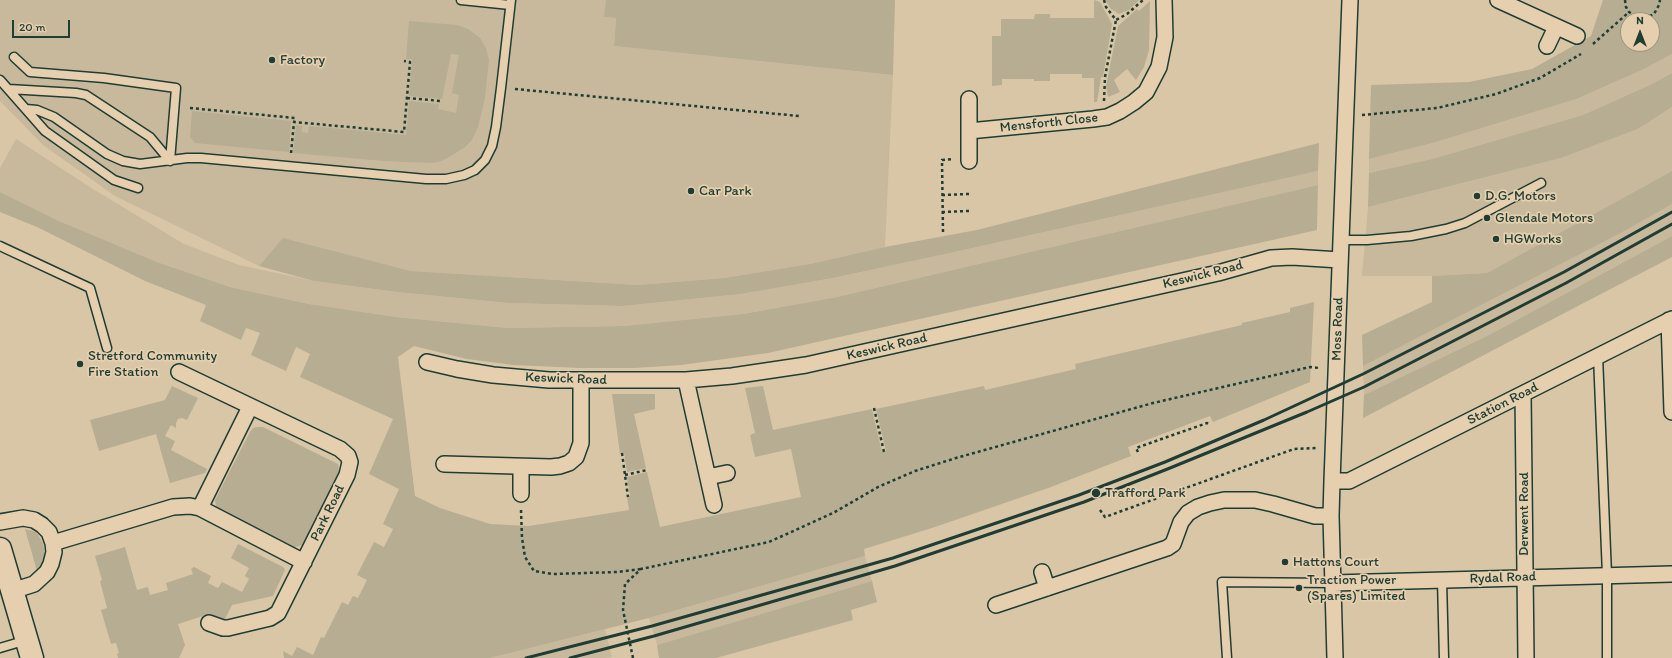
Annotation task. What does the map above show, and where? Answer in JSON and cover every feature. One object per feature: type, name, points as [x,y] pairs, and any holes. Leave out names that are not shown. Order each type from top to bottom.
[{"type":"main road","points":[[0,549],[30,649]]},
{"type":"street","name":"Mensforth Close","points":[[969,131],[1106,117],[1120,111],[1134,102],[1146,92],[1154,80],[1159,67],[1165,37],[1164,0]]},
{"type":"street","name":"Moss Road","points":[[1335,658],[1332,481],[1350,0]]},
{"type":"street","points":[[1498,0],[1577,36]]},
{"type":"street","points":[[1548,46],[1556,27]]},
{"type":"street","points":[[963,160],[969,131],[969,99]]},
{"type":"street","name":"Keswick Road","points":[[427,362],[493,375],[581,381],[686,380],[752,373],[806,365],[1218,273],[1271,258],[1292,257],[1340,260]]},
{"type":"street","points":[[1671,320],[1672,412]]},
{"type":"street","name":"Station Road","points":[[1332,481],[1349,480],[1671,320]]},
{"type":"street","name":"Park Road","points":[[179,372],[340,449],[348,456],[350,462],[346,475],[304,562]]},
{"type":"street","points":[[686,380],[714,505]]},
{"type":"street","points":[[444,464],[560,466],[569,463],[576,457],[581,444],[581,381]]},
{"type":"street","name":"Derwent Road","points":[[1523,394],[1526,658]]},
{"type":"street","points":[[200,508],[250,407]]},
{"type":"street","points":[[521,466],[521,494]]},
{"type":"street","points":[[708,477],[727,473]]},
{"type":"street","points":[[996,605],[1167,548],[1173,544],[1181,522],[1188,513],[1198,507],[1210,503],[1232,499],[1255,500],[1315,516],[1332,516]]},
{"type":"street","points":[[53,543],[173,508],[190,506],[200,508],[304,562],[281,610],[275,616],[228,628],[223,628],[209,623]]},
{"type":"street","points":[[0,522],[22,518],[34,520],[49,532],[53,543],[54,552],[47,572],[34,584],[12,591]]},
{"type":"street","points":[[1042,572],[1047,588]]},
{"type":"street","name":"Rydal Road","points":[[1333,583],[1672,574]]},
{"type":"lane","points":[[26,109],[37,110],[54,117],[107,154],[123,161],[140,164],[187,158],[202,158],[426,179],[446,179],[464,175],[476,170],[485,160],[492,146],[502,88],[511,2],[461,0]]},
{"type":"lane","points":[[14,58],[30,72],[104,78],[176,88],[170,161]]},
{"type":"lane","points":[[0,80],[45,131],[103,174],[122,184],[138,188]]},
{"type":"lane","points":[[9,89],[76,93],[86,95],[150,137],[170,161]]},
{"type":"lane","points":[[1341,240],[1367,240],[1411,236],[1446,229],[1465,223],[1541,183]]},
{"type":"lane","points":[[0,246],[90,288],[107,348]]},
{"type":"lane","points":[[1598,356],[1607,575],[1607,658]]},
{"type":"lane","points":[[1442,580],[1444,658]]},
{"type":"lane","points":[[1227,658],[1222,582],[1333,583]]},
{"type":"lane","points":[[0,648],[30,649]]},
{"type":"path","points":[[1104,0],[1106,7],[1116,20],[1104,89],[1106,117]]},
{"type":"path","points":[[1116,20],[1128,14],[1143,0]]},
{"type":"path","points":[[1625,0],[1626,7],[1629,12]]},
{"type":"path","points":[[1655,12],[1657,10],[1660,0]]},
{"type":"path","points":[[1592,44],[1620,20]]},
{"type":"path","points":[[1345,117],[1437,108],[1496,94],[1540,78],[1586,49]]},
{"type":"path","points":[[294,122],[404,132],[410,62],[404,61]]},
{"type":"path","points":[[515,89],[799,116]]},
{"type":"path","points":[[407,98],[441,101]]},
{"type":"path","points":[[190,108],[295,118],[291,155]]},
{"type":"path","points":[[943,232],[942,160],[963,160]]},
{"type":"path","points":[[942,195],[969,194]]},
{"type":"path","points":[[942,212],[969,212]]},
{"type":"path","points":[[522,529],[525,557],[534,570],[553,574],[617,572],[641,569],[770,542],[834,513],[878,487],[915,471],[964,456],[1153,402],[1310,367],[1337,368]]},
{"type":"path","points":[[874,408],[884,452]]},
{"type":"path","points":[[1138,452],[1136,448],[1207,423],[1210,424]]},
{"type":"path","points":[[1100,510],[1105,517],[1294,449],[1333,446]]},
{"type":"path","points":[[622,453],[628,497]]},
{"type":"path","points":[[625,475],[646,470]]},
{"type":"path","points":[[1159,490],[1163,496]]},
{"type":"path","points":[[633,658],[623,610],[625,584],[641,569]]},
{"type":"shaded area","points":[[0,0],[606,0],[605,17],[616,18],[614,46],[893,75],[885,247],[810,264],[724,278],[638,285],[411,271],[283,239],[259,266],[115,196],[43,145],[0,101]]},
{"type":"shaded area","points":[[606,0],[895,0],[893,75],[614,46],[616,18],[604,17]]},
{"type":"shaded area","points":[[1094,0],[1100,2],[1112,24],[1097,102],[1094,102],[1094,78],[1082,78],[1082,74],[1050,74],[1050,81],[1034,81],[1034,79],[1002,79],[1002,85],[992,86],[992,36],[1001,36],[1001,19],[1034,19],[1035,14],[1050,14],[1050,18],[1094,18]]},
{"type":"shaded area","points":[[1105,0],[1139,0],[1129,10],[1119,14],[1111,9]]},
{"type":"shaded area","points":[[1603,0],[1672,0],[1672,54],[1646,68],[1576,99],[1429,144],[1369,159],[1371,85],[1469,82],[1532,69],[1591,36]]},
{"type":"shaded area","points":[[1150,1],[1149,50],[1144,67],[1136,80],[1127,69],[1114,80],[1120,92],[1108,97],[1106,86],[1118,26],[1137,9],[1139,11]]},
{"type":"shaded area","points":[[409,21],[457,25],[468,29],[480,38],[486,48],[489,60],[485,98],[478,127],[472,140],[465,147],[451,156],[433,163],[384,161],[293,153],[296,125],[302,126],[302,132],[308,133],[309,126],[406,135],[409,101],[439,104],[438,109],[456,113],[459,95],[452,93],[459,55],[451,54],[442,99],[409,96],[412,59],[406,59]]},
{"type":"shaded area","points":[[1672,54],[1672,73],[1652,84],[1583,115],[1432,159],[1369,173],[1369,159],[1429,144],[1646,68]]},
{"type":"shaded area","points":[[1672,73],[1672,107],[1638,129],[1561,158],[1368,207],[1369,173],[1432,159],[1583,115],[1652,84]]},
{"type":"shaded area","points":[[1672,107],[1672,171],[1487,273],[1432,276],[1362,276],[1368,207],[1561,158],[1638,129]]},
{"type":"shaded area","points":[[192,111],[291,121],[289,152],[195,143],[190,137]]},
{"type":"shaded area","points":[[16,139],[93,189],[184,244],[239,265],[314,281],[397,292],[508,303],[623,306],[741,294],[833,278],[1318,171],[1318,185],[837,297],[743,314],[624,326],[508,328],[396,317],[309,304],[230,287],[157,262],[59,221],[0,192],[0,168]]},
{"type":"shaded area","points":[[1319,143],[1318,171],[833,278],[741,294],[623,306],[508,303],[397,292],[314,281],[259,266],[283,238],[411,271],[638,285],[724,278],[810,264],[885,247],[977,230]]},
{"type":"shaded area","points":[[1672,171],[1672,204],[1619,234],[1363,366],[1362,335],[1432,302],[1432,276],[1487,273]]},
{"type":"shaded area","points":[[1318,185],[1317,230],[768,353],[681,365],[634,368],[580,368],[513,365],[467,359],[414,346],[398,357],[415,496],[440,508],[490,524],[529,526],[629,510],[627,497],[630,496],[627,477],[647,472],[660,527],[801,497],[791,449],[755,457],[750,435],[755,433],[745,388],[763,386],[773,430],[872,409],[882,452],[886,451],[876,409],[984,386],[985,390],[1076,369],[1075,364],[1242,325],[1242,323],[1290,312],[1290,308],[1314,302],[1310,382],[1213,422],[1210,416],[1128,447],[1131,456],[1051,487],[935,527],[864,549],[865,556],[649,618],[490,658],[284,658],[283,651],[292,656],[297,647],[313,655],[321,637],[324,638],[342,602],[348,605],[353,596],[358,598],[367,580],[357,575],[374,542],[384,547],[393,529],[383,524],[399,489],[369,474],[393,419],[300,377],[310,354],[296,347],[286,371],[251,355],[260,333],[246,328],[241,340],[200,321],[206,305],[145,281],[37,227],[0,212],[0,192],[59,221],[157,262],[230,287],[309,304],[396,317],[508,328],[624,326],[743,314],[837,297]]},
{"type":"shaded area","points":[[1672,204],[1672,236],[1489,335],[1364,395],[1363,366],[1619,234]]},
{"type":"shaded area","points":[[1672,236],[1672,257],[1363,418],[1364,395],[1489,335]]},
{"type":"shaded area","points":[[172,386],[198,398],[187,420],[182,418],[178,419],[176,428],[171,425],[165,436],[175,441],[171,450],[207,469],[205,473],[170,483],[156,434],[99,451],[90,420],[165,400]]},
{"type":"shaded area","points":[[612,394],[655,394],[655,409],[634,414],[646,468],[627,472],[624,453],[620,454]]},
{"type":"shaded area","points":[[263,427],[338,464],[339,472],[306,542],[302,545],[290,547],[220,511],[216,506],[215,500],[250,432],[253,428]]},
{"type":"shaded area","points":[[25,529],[37,533],[43,543],[44,562],[42,567],[37,571]]},
{"type":"shaded area","points":[[238,544],[283,567],[285,570],[273,596],[232,605],[223,623],[206,615],[178,624],[185,645],[179,658],[118,658],[117,654],[119,653],[116,643],[111,644],[101,610],[107,608],[100,581],[102,580],[95,556],[125,547],[137,590],[148,587],[150,595],[168,590],[166,583],[193,574],[191,569],[194,567],[211,576],[208,583],[218,588],[222,582],[242,592],[249,579],[245,576],[249,568],[231,558]]},
{"type":"shaded area","points":[[865,556],[872,581],[657,645],[649,618]]},
{"type":"shaded area","points":[[872,581],[877,602],[851,610],[853,620],[716,658],[659,658],[657,645]]},
{"type":"shaded area","points":[[605,629],[612,657],[490,658]]},
{"type":"railway","points":[[526,658],[652,626],[893,558],[1079,495],[1165,462],[1264,420],[1363,374],[1564,272],[1672,212]]},
{"type":"railway","points":[[570,658],[654,636],[895,566],[1084,502],[1307,412],[1364,387],[1566,283],[1672,224]]},
{"type":"place","name":"Factory","points":[[272,60]]},
{"type":"place","name":"Car Park","points":[[691,191]]},
{"type":"place","name":"D.G. Motors","points":[[1477,196]]},
{"type":"place","name":"Glendale Motors","points":[[1487,218]]},
{"type":"place","name":"HGWorks","points":[[1496,239]]},
{"type":"place","name":"Stretford Community Fire Station","points":[[80,364]]},
{"type":"place","name":"Trafford Park","points":[[1096,493]]},
{"type":"place","name":"Hattons Court","points":[[1285,562]]},
{"type":"place","name":"Traction Power (Spares) Limited","points":[[1299,588]]}]
